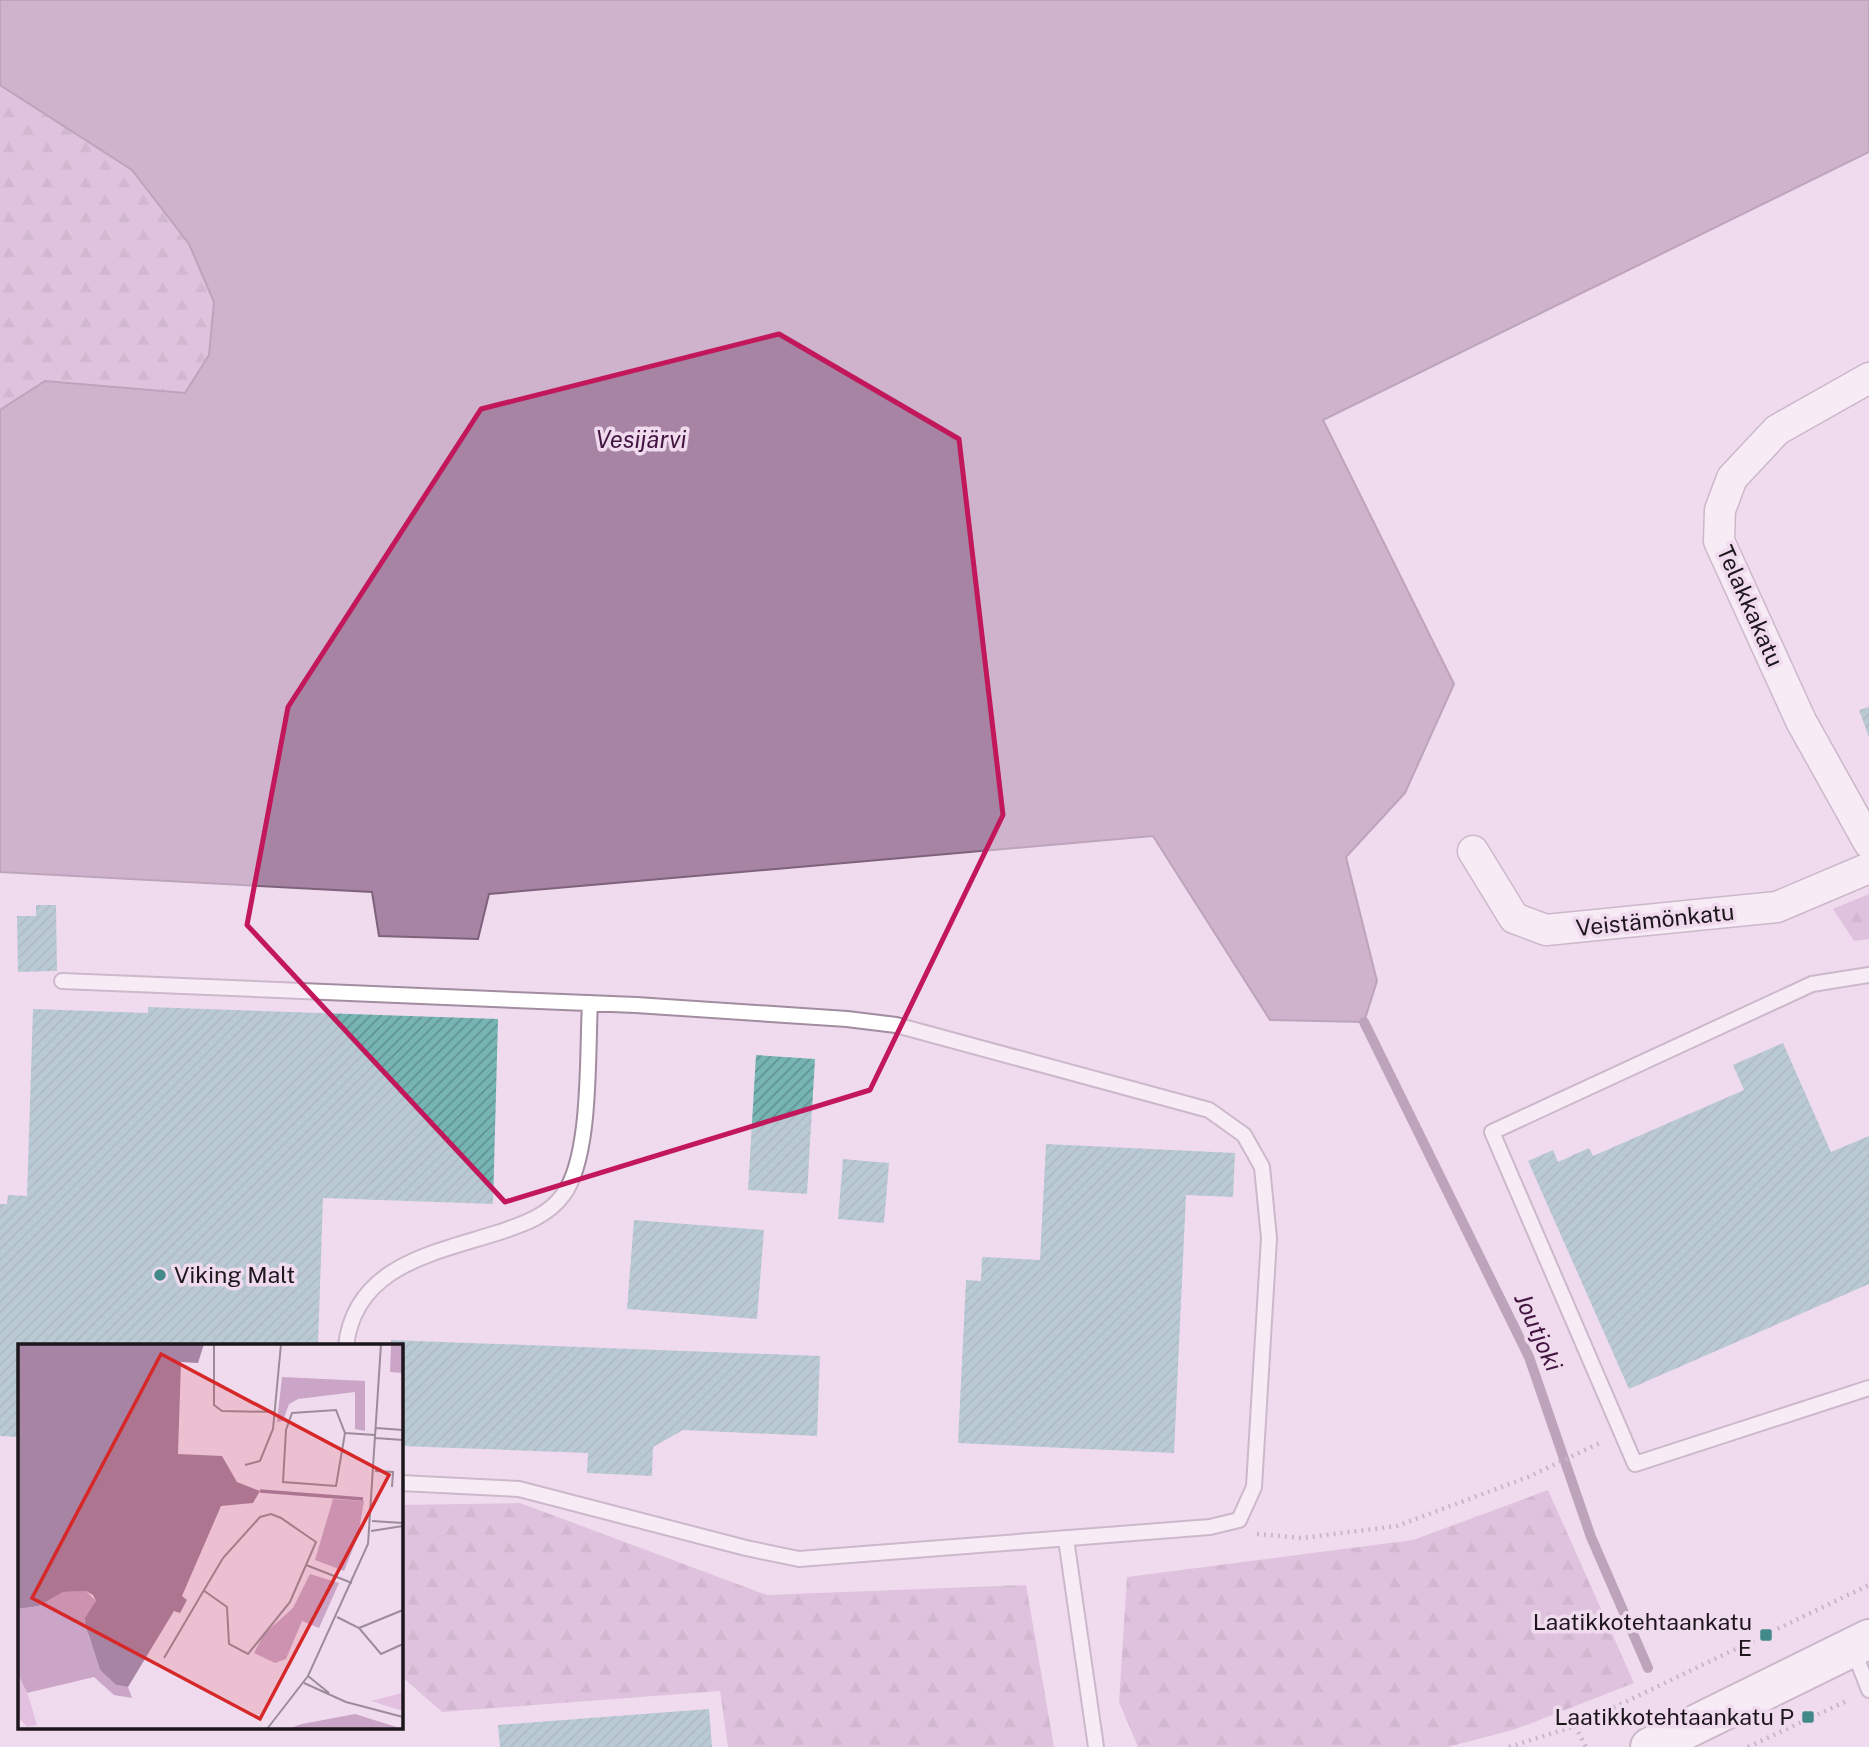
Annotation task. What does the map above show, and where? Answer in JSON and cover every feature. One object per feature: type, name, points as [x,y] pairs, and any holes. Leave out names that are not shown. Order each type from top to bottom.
[{"type":"street","name":"Telakkakatu","points":[[1869,378],[1777,430],[1732,478],[1720,510],[1720,541],[1801,721],[1869,843]]},
{"type":"street","name":"Veistämönkatu","points":[[1473,851],[1514,918],[1546,930],[1777,907],[1869,868]]},
{"type":"street","points":[[1650,1747],[1861,1643]]},
{"type":"lane","points":[[1869,975],[1812,984],[1492,1132],[1635,1464],[1869,1388]]},
{"type":"lane","points":[[62,981],[590,1003],[847,1019],[896,1025],[1209,1110],[1244,1135],[1262,1167],[1269,1238],[1254,1487],[1239,1520],[1210,1527],[799,1559],[746,1548],[519,1489],[402,1483]]},
{"type":"lane","points":[[346,1344],[349,1324],[370,1287],[406,1263],[534,1220],[563,1196],[581,1158],[590,1003]]},
{"type":"lane","points":[[1066,1539],[1096,1747]]},
{"type":"lane","points":[[1861,1643],[1863,1693]]},
{"type":"path","points":[[1239,1520],[1259,1536],[1302,1538],[1397,1525],[1547,1468],[1583,1451]]},
{"type":"path","points":[[1510,1747],[1575,1726],[1869,1585]]},
{"type":"path","points":[[1748,1747],[1863,1693]]},
{"type":"path","points":[[1575,1726],[1586,1747]]},
{"type":"highlighted area","points":[[779,334],[959,439],[1003,815],[870,1090],[505,1202],[247,925],[288,707],[481,409]]},
{"type":"green space","points":[[0,85],[132,170],[189,244],[214,302],[209,355],[185,393],[45,381],[0,410]]},
{"type":"green space","points":[[1869,894],[1869,939],[1854,941],[1833,909]]},
{"type":"green space","points":[[1548,1490],[1634,1683],[1516,1729],[1448,1747],[1138,1747],[1119,1702],[1127,1577],[1413,1540]]},
{"type":"green space","points":[[520,1503],[767,1595],[1026,1585],[1054,1747],[728,1747],[720,1691],[442,1712],[402,1677],[402,1505]]},
{"type":"water","name":"Vesijärvi","points":[[0,0],[1869,0],[1869,152],[1323,420],[1454,684],[1405,793],[1346,857],[1377,981],[1364,1022],[1270,1020],[1153,836],[489,894],[478,939],[379,936],[372,892],[0,872],[0,410],[45,381],[185,393],[209,355],[214,302],[189,244],[132,170],[0,85]]},
{"type":"building","points":[[1869,707],[1869,737],[1859,710]]},
{"type":"building","points":[[36,905],[56,905],[57,971],[18,972],[17,916],[36,916]]},
{"type":"building","name":"Viking Malt","points":[[148,1007],[498,1019],[493,1204],[323,1198],[318,1344],[18,1344],[18,1437],[0,1436],[0,1204],[7,1204],[8,1195],[27,1196],[33,1009],[148,1013]]},
{"type":"building","points":[[1783,1043],[1831,1152],[1869,1136],[1869,1284],[1629,1389],[1528,1161],[1553,1150],[1558,1162],[1589,1148],[1593,1156],[1744,1090],[1733,1065]]},
{"type":"building","points":[[756,1055],[815,1059],[807,1194],[748,1190]]},
{"type":"building","points":[[1046,1144],[1235,1153],[1233,1197],[1186,1195],[1174,1453],[958,1443],[966,1280],[981,1281],[982,1257],[1040,1260]]},
{"type":"building","points":[[843,1159],[889,1163],[884,1223],[838,1219]]},
{"type":"building","points":[[634,1220],[764,1230],[757,1319],[627,1309]]},
{"type":"building","points":[[391,1340],[820,1356],[817,1436],[683,1430],[653,1447],[652,1476],[587,1473],[588,1453],[402,1446],[402,1344],[391,1344]]},
{"type":"building","points":[[709,1709],[712,1747],[500,1747],[498,1725]]},
{"type":"waterway","name":"Joutjoki","points":[[1364,1022],[1529,1357],[1591,1537],[1648,1668]]},
{"type":"place","name":"Viking Malt","points":[[160,1275]]},
{"type":"place","name":"Laatikkotehtaankatu E","points":[[1766,1635]]},
{"type":"place","name":"Laatikkotehtaankatu P","points":[[1808,1717]]}]
